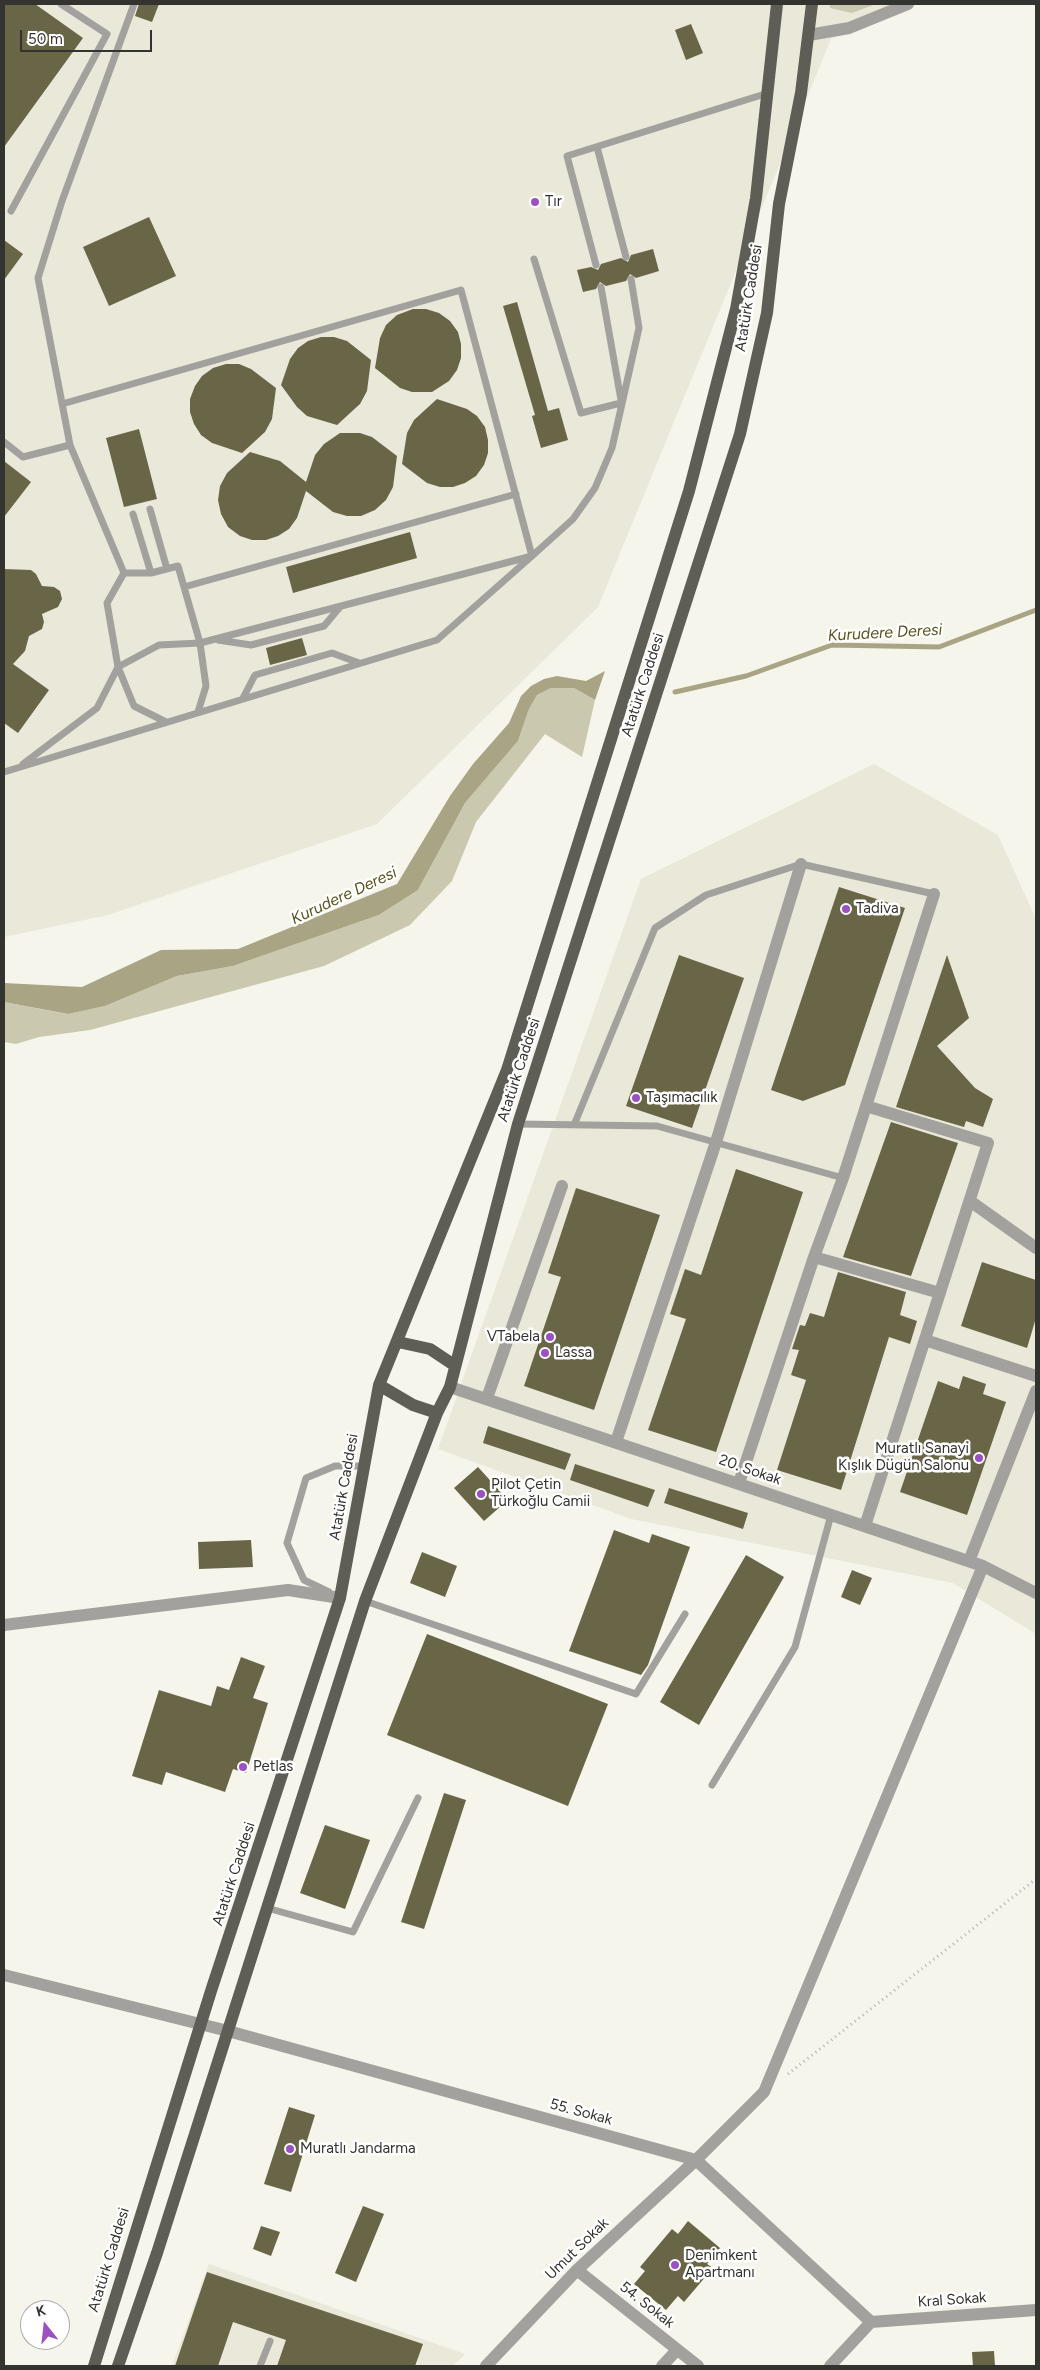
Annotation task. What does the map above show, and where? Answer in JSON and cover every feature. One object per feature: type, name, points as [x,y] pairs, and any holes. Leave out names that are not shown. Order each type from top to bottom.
[{"type":"main road","name":"Atatürk Caddesi","points":[[94,2366],[201,2024],[340,1598],[379,1386],[508,1070],[689,491],[736,309],[756,198],[777,4]]},
{"type":"main road","name":"Atatürk Caddesi","points":[[438,1413],[450,1387],[454,1365],[518,1124],[740,434],[767,313],[779,204],[801,94],[812,4]]},
{"type":"main road","points":[[398,1342],[430,1349],[454,1365]]},
{"type":"main road","points":[[118,2366],[154,2262],[365,1601],[438,1413],[413,1405],[379,1386]]},
{"type":"street","points":[[809,35],[849,28],[908,4]]},
{"type":"street","points":[[616,1442],[716,1142],[801,864]]},
{"type":"street","points":[[739,1483],[814,1257],[843,1178],[934,894]]},
{"type":"street","points":[[865,1526],[988,1142],[866,1106]]},
{"type":"street","points":[[487,1398],[562,1186]]},
{"type":"street","points":[[970,1201],[1036,1248]]},
{"type":"street","points":[[814,1257],[940,1293]]},
{"type":"street","points":[[924,1340],[1036,1376]]},
{"type":"street","name":"20. Sokak","points":[[450,1387],[983,1566],[1036,1593]]},
{"type":"street","points":[[969,1562],[1036,1391]]},
{"type":"street","name":"Umut Sokak","points":[[486,2366],[576,2270],[696,2160],[764,2092],[983,1566]]},
{"type":"street","points":[[4,1625],[288,1590],[340,1598]]},
{"type":"street","name":"55. Sokak","points":[[4,1975],[201,2024],[696,2160],[871,2322]]},
{"type":"street","name":"54. Sokak","points":[[576,2270],[698,2366]]},
{"type":"street","name":"Kral Sokak","points":[[871,2322],[1036,2310]]},
{"type":"street","points":[[830,2366],[871,2322]]},
{"type":"street","points":[[662,2366],[677,2350]]},
{"type":"lane","points":[[11,211],[107,34],[62,4]]},
{"type":"lane","points":[[124,573],[70,445],[38,278],[62,201],[134,4]]},
{"type":"lane","points":[[596,265],[567,156],[768,92]]},
{"type":"lane","points":[[596,147],[626,257]]},
{"type":"lane","points":[[534,259],[581,413],[621,402]]},
{"type":"lane","points":[[4,772],[437,640],[573,520],[595,488],[612,448],[639,328],[630,279]]},
{"type":"lane","points":[[601,287],[621,402]]},
{"type":"lane","points":[[62,404],[461,290],[532,556]]},
{"type":"lane","points":[[4,442],[23,457],[70,445]]},
{"type":"lane","points":[[184,587],[516,494]]},
{"type":"lane","points":[[150,509],[167,569]]},
{"type":"lane","points":[[133,514],[151,573]]},
{"type":"lane","points":[[19,767],[97,708],[118,667],[159,645],[200,644],[532,556]]},
{"type":"lane","points":[[124,573],[151,573],[178,566],[200,644],[206,686],[198,712]]},
{"type":"lane","points":[[124,573],[107,602],[118,667],[134,706],[166,722]]},
{"type":"lane","points":[[215,640],[251,646],[324,626],[340,607]]},
{"type":"lane","points":[[243,698],[255,675],[332,653],[359,663]]},
{"type":"lane","points":[[574,1125],[654,928],[706,895],[801,864],[934,894]]},
{"type":"lane","points":[[518,1124],[657,1126],[843,1178]]},
{"type":"lane","points":[[340,1598],[304,1580],[287,1543],[306,1478],[335,1466],[365,1466]]},
{"type":"lane","points":[[712,1785],[795,1647],[831,1515]]},
{"type":"lane","points":[[365,1601],[636,1694],[685,1614]]},
{"type":"lane","points":[[267,1908],[353,1932],[418,1798]]},
{"type":"lane","points":[[260,2366],[270,2341]]},
{"type":"path","points":[[787,2074],[1036,1879]]},
{"type":"shaded area","points":[[4,4],[915,4],[831,39],[598,607],[377,824],[108,915],[4,937]]},
{"type":"shaded area","points":[[830,4],[876,4],[852,13],[830,8]]},
{"type":"shaded area","points":[[605,671],[595,700],[574,688],[551,688],[537,695],[529,709],[518,741],[465,803],[418,890],[379,915],[233,966],[177,976],[105,1006],[68,1014],[4,1002],[4,983],[82,987],[161,950],[238,949],[397,884],[450,796],[473,764],[509,723],[521,696],[531,686],[544,679],[557,676],[586,681]]},
{"type":"shaded area","points":[[551,688],[574,688],[595,700],[582,757],[545,734],[476,822],[452,881],[410,925],[324,966],[90,1030],[39,1037],[16,1044],[4,1042],[4,1002],[67,1014],[105,1006],[177,976],[233,966],[379,915],[418,890],[465,803],[518,741],[529,709],[537,695]]},
{"type":"shaded area","points":[[874,764],[998,835],[1036,919],[1036,1634],[953,1583],[631,1519],[438,1449],[641,879]]},
{"type":"shaded area","points":[[209,2264],[465,2354],[453,2366],[172,2366]]},
{"type":"building","points":[[4,4],[35,4],[83,38],[4,147]]},
{"type":"building","points":[[139,4],[159,4],[152,22],[135,16]]},
{"type":"building","points":[[691,24],[703,53],[686,60],[675,30]]},
{"type":"building","points":[[149,217],[176,276],[109,306],[83,247]]},
{"type":"building","points":[[4,240],[23,254],[4,280]]},
{"type":"building","points":[[653,249],[659,271],[636,278],[630,274],[626,281],[606,286],[600,282],[596,289],[583,292],[577,270],[591,267],[598,270],[601,264],[621,258],[628,262],[631,255]]},
{"type":"building","points":[[517,302],[548,411],[559,408],[568,440],[541,448],[532,416],[535,415],[503,306]]},
{"type":"building","points":[[413,309],[426,309],[439,313],[450,321],[458,332],[461,344],[461,358],[457,370],[449,381],[432,392],[412,392],[400,388],[375,368],[380,338],[386,325],[397,315]]},
{"type":"building","points":[[321,337],[334,337],[347,341],[371,360],[367,391],[360,404],[337,425],[307,416],[297,407],[281,385],[290,359],[298,348],[308,341]]},
{"type":"building","points":[[226,364],[239,364],[251,369],[276,388],[272,419],[265,432],[242,453],[212,443],[201,435],[194,424],[190,412],[190,399],[195,386],[202,376],[213,368]]},
{"type":"building","points":[[437,399],[467,409],[477,416],[485,427],[488,440],[488,453],[484,465],[476,476],[465,483],[453,487],[440,487],[427,483],[402,464],[407,433],[414,420]]},
{"type":"building","points":[[139,429],[157,499],[124,507],[106,438]]},
{"type":"building","points":[[340,433],[360,433],[372,437],[397,456],[393,487],[386,500],[375,510],[361,516],[347,516],[333,512],[306,491],[297,518],[289,529],[278,536],[266,540],[252,540],[240,536],[228,527],[221,514],[218,500],[220,486],[227,473],[250,452],[280,461],[306,482],[315,455],[324,444]]},
{"type":"building","points":[[4,461],[31,482],[4,517]]},
{"type":"building","points":[[410,532],[417,558],[293,593],[286,567]]},
{"type":"building","points":[[4,569],[31,570],[36,574],[42,586],[54,587],[60,591],[62,599],[58,607],[42,614],[44,622],[42,629],[29,636],[25,651],[13,664],[49,690],[18,733],[4,723]]},
{"type":"building","points":[[302,638],[307,655],[270,665],[266,648]]},
{"type":"building","points":[[839,887],[905,908],[845,1085],[803,1101],[771,1090]]},
{"type":"building","points":[[679,955],[744,978],[692,1128],[626,1106]]},
{"type":"building","points":[[947,955],[969,1018],[937,1046],[975,1088],[993,1099],[983,1127],[966,1121],[964,1127],[896,1107]]},
{"type":"building","points":[[891,1122],[958,1143],[911,1276],[843,1257]]},
{"type":"building","points":[[736,1169],[803,1192],[716,1452],[648,1430],[686,1319],[670,1314],[685,1269],[701,1275]]},
{"type":"building","points":[[576,1188],[660,1215],[594,1410],[524,1386],[561,1277],[548,1273]]},
{"type":"building","points":[[982,1262],[1036,1280],[1036,1318],[1027,1348],[961,1326]]},
{"type":"building","points":[[838,1272],[906,1292],[900,1315],[917,1321],[910,1344],[889,1337],[841,1490],[777,1470],[806,1380],[791,1375],[799,1350],[792,1349],[800,1325],[805,1326],[810,1313],[824,1317]]},
{"type":"building","points":[[963,1376],[986,1384],[983,1394],[1006,1402],[967,1515],[900,1492],[938,1381],[959,1389]]},
{"type":"building","points":[[488,1426],[571,1454],[565,1470],[483,1443]]},
{"type":"building","points":[[575,1464],[655,1490],[648,1507],[570,1480]]},
{"type":"building","name":"Pilot Çetin Türkoğlu Camii","points":[[478,1467],[508,1500],[484,1521],[454,1488]]},
{"type":"building","points":[[669,1488],[748,1513],[743,1529],[664,1503]]},
{"type":"building","points":[[614,1530],[649,1543],[652,1534],[690,1547],[648,1665],[641,1675],[569,1651]]},
{"type":"building","points":[[251,1540],[253,1567],[199,1569],[198,1542]]},
{"type":"building","points":[[422,1552],[457,1566],[445,1597],[410,1583]]},
{"type":"building","points":[[746,1555],[784,1577],[699,1725],[660,1702]]},
{"type":"building","points":[[852,1570],[872,1578],[860,1605],[841,1597]]},
{"type":"building","points":[[427,1634],[608,1704],[568,1806],[387,1735]]},
{"type":"building","points":[[241,1657],[265,1666],[253,1698],[268,1703],[246,1773],[233,1769],[225,1792],[166,1772],[162,1785],[132,1776],[159,1690],[211,1706],[217,1686],[229,1690]]},
{"type":"building","points":[[444,1793],[466,1800],[424,1929],[401,1922]]},
{"type":"building","points":[[325,1825],[370,1840],[345,1909],[300,1893]]},
{"type":"building","name":"Muratlı Jandarma","points":[[289,2107],[315,2115],[291,2192],[264,2184]]},
{"type":"building","points":[[363,2206],[384,2214],[356,2282],[335,2273]]},
{"type":"building","name":"Denimkent Apartmanı","points":[[688,2221],[720,2248],[707,2264],[713,2268],[684,2302],[678,2296],[666,2310],[634,2284],[645,2271],[640,2267],[672,2229],[678,2234]]},
{"type":"building","points":[[261,2226],[280,2232],[271,2256],[253,2249]]},
{"type":"building","points":[[207,2272],[423,2344],[415,2366],[277,2366],[286,2340],[233,2322],[218,2366],[175,2366]]},
{"type":"building","points":[[994,2351],[995,2366],[973,2366],[972,2352]]},
{"type":"waterway","name":"Kurudere Deresi","points":[[675,692],[746,676],[832,645],[939,647],[1036,610]]},
{"type":"place","name":"Tır","points":[[535,202]]},
{"type":"place","name":"Tadiva","points":[[846,909]]},
{"type":"place","name":"Taşımacılık","points":[[636,1098]]},
{"type":"place","name":"VTabela","points":[[550,1337]]},
{"type":"place","name":"Lassa","points":[[545,1353]]},
{"type":"place","name":"Muratlı Sanayi Kışlık Dügün Salonu","points":[[979,1458]]},
{"type":"place","name":"Pilot Çetin Türkoğlu Camii","points":[[481,1494]]},
{"type":"place","name":"Petlas","points":[[243,1767]]},
{"type":"place","name":"Muratlı Jandarma","points":[[290,2149]]},
{"type":"place","name":"Denimkent Apartmanı","points":[[675,2265]]}]
